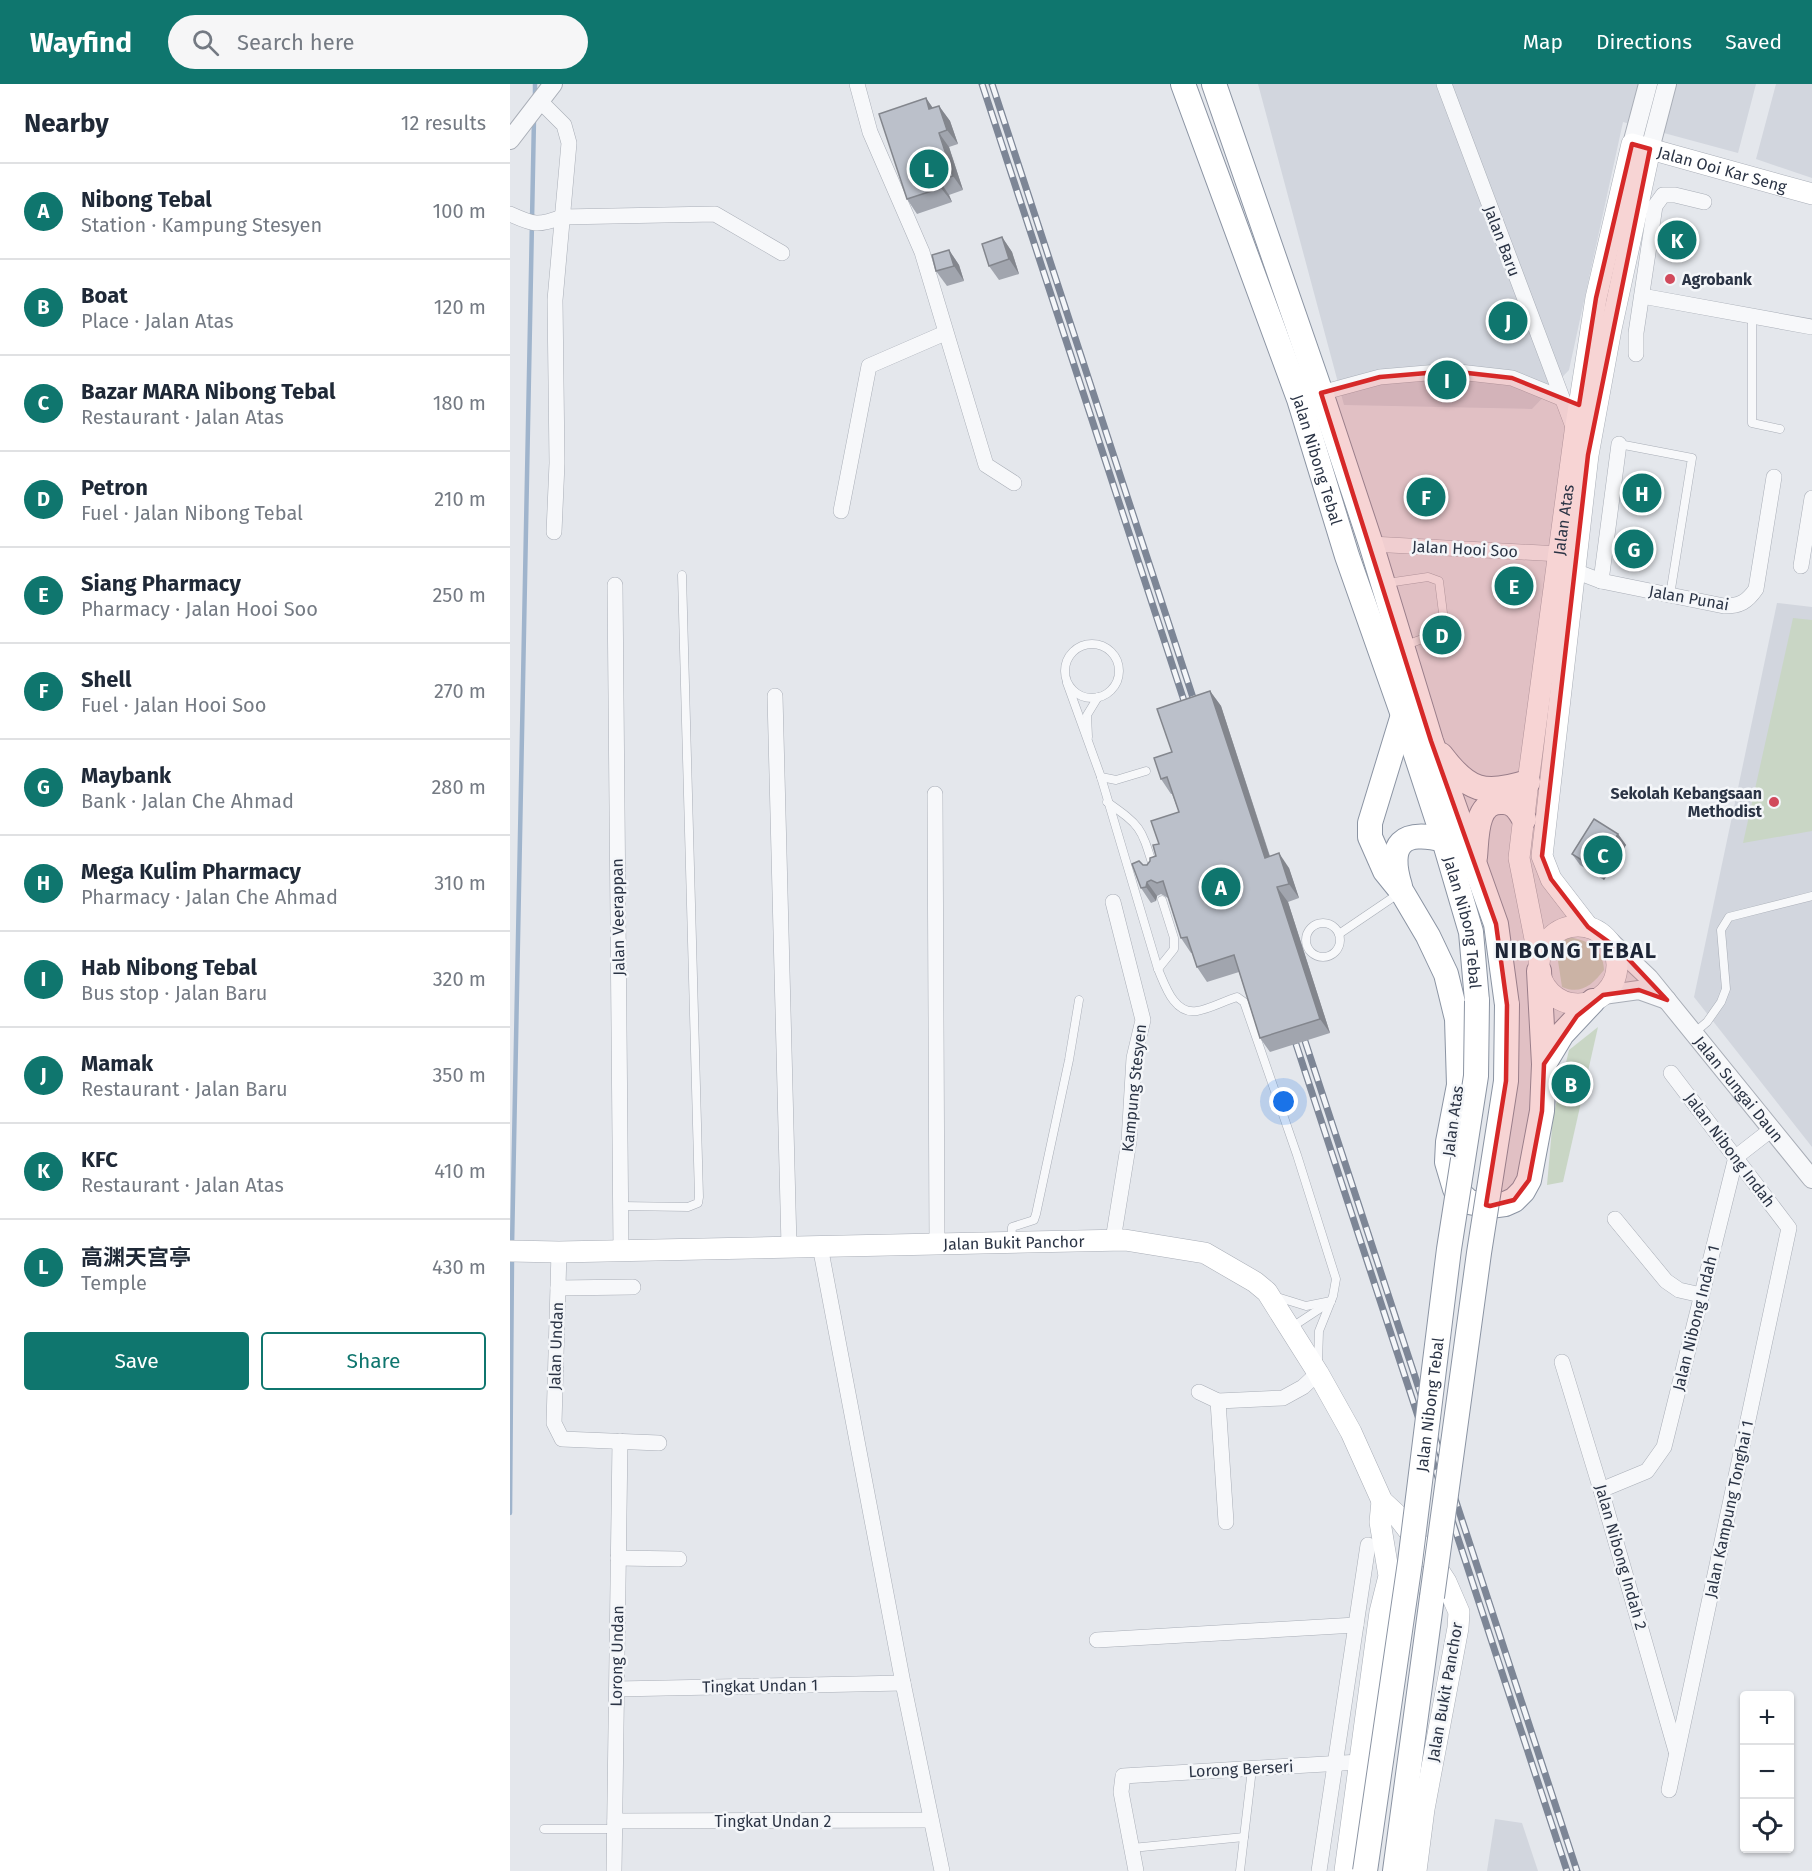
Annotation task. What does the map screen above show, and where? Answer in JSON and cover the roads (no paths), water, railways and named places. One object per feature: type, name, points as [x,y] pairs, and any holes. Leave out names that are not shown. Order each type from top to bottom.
[{"type":"highway","name":"Jalan Nibong Tebal","points":[[1183,84],[1299,399],[1347,556],[1444,840],[1471,932],[1477,1001],[1476,1076],[1449,1249],[1410,1562],[1365,1871]]},
{"type":"highway","name":"Jalan Nibong Tebal","points":[[1214,84],[1371,544],[1431,741],[1496,924],[1507,1005],[1506,1081],[1479,1253],[1395,1871]]},
{"type":"highway","points":[[1402,892],[1385,871],[1370,837],[1370,823],[1403,715]]},
{"type":"highway","points":[[1431,741],[1455,774],[1468,784],[1496,790],[1528,782]]},
{"type":"highway","points":[[1474,860],[1481,812],[1487,806],[1494,802],[1510,803],[1519,810],[1524,819]]},
{"type":"highway","points":[[1402,892],[1397,876],[1396,858],[1399,845],[1408,837],[1426,835],[1444,840]]},
{"type":"highway","name":"Jalan Atas","points":[[1402,892],[1428,936],[1446,974],[1457,1019],[1459,1085],[1448,1142],[1447,1162],[1455,1190],[1469,1202],[1490,1206],[1505,1204],[1514,1200],[1529,1180],[1542,1111],[1544,1064],[1539,965]]},
{"type":"highway","name":"Jalan Atas","points":[[1544,1064],[1562,1034],[1577,1016],[1598,998]]},
{"type":"main road","name":"Jalan Ooi Kar Seng","points":[[1641,146],[1812,194]]},
{"type":"main road","name":"Jalan Atas","points":[[1588,927],[1551,879],[1542,856],[1588,455],[1641,146]]},
{"type":"main road","name":"Jalan Atas","points":[[1539,965],[1519,858],[1528,782],[1575,432],[1596,298],[1641,146]]},
{"type":"main road","points":[[1569,927],[1588,927],[1600,932],[1609,940],[1618,963],[1617,975],[1611,986],[1598,998],[1581,1004],[1558,999],[1549,992],[1542,982],[1539,965],[1543,946],[1551,936],[1569,927]]},
{"type":"main road","name":"Jalan Bukit Panchor","points":[[519,1251],[1125,1240],[1205,1253],[1255,1282],[1267,1292],[1318,1373],[1351,1432],[1382,1501],[1396,1514],[1436,1565],[1459,1612],[1416,1871]]},
{"type":"main road","name":"Jalan Bukit Panchor","points":[[1345,1871],[1380,1612],[1389,1576],[1380,1522],[1382,1501]]},
{"type":"main road","points":[[1389,1576],[1398,1568],[1410,1563],[1423,1562],[1436,1565]]},
{"type":"street","points":[[515,133],[553,84]]},
{"type":"street","points":[[857,84],[870,132],[922,252],[986,465],[1014,483]]},
{"type":"street","name":"Jalan Baru","points":[[1444,84],[1575,432]]},
{"type":"street","name":"Jalan Atas","points":[[1641,146],[1648,84]]},
{"type":"street","name":"Jalan Atas","points":[[1641,146],[1667,84]]},
{"type":"street","points":[[540,101],[564,125],[569,143],[555,300],[557,463],[554,532]]},
{"type":"street","points":[[1636,354],[1636,333],[1655,206],[1663,195],[1675,195],[1704,202]]},
{"type":"street","points":[[517,218],[542,224],[562,217],[715,214],[782,253]]},
{"type":"street","points":[[1642,296],[1812,327]]},
{"type":"street","points":[[1611,329],[1636,333]]},
{"type":"street","points":[[841,512],[869,366],[945,333]]},
{"type":"street","points":[[1321,393],[1380,377],[1450,371],[1512,378],[1561,398]]},
{"type":"street","points":[[1601,581],[1619,444]]},
{"type":"street","name":"Jalan Punai","points":[[1575,571],[1601,581],[1724,606],[1737,606],[1749,599],[1756,589],[1774,477]]},
{"type":"street","points":[[1801,566],[1812,498]]},
{"type":"street","name":"Jalan Hooi Soo","points":[[1371,544],[1560,554]]},
{"type":"street","name":"Jalan Veerappan","points":[[615,585],[621,1250]]},
{"type":"street","points":[[775,696],[789,1246]]},
{"type":"street","points":[[935,794],[937,1243]]},
{"type":"street","name":"Kampung Stesyen","points":[[1113,902],[1143,1020],[1134,1058],[1129,1141],[1113,1240]]},
{"type":"street","name":"Jalan Sungai Daun","points":[[1609,940],[1649,978],[1812,1179]]},
{"type":"street","points":[[1598,998],[1639,990],[1667,1000]]},
{"type":"street","name":"Jalan Nibong Indah","points":[[1671,1073],[1789,1228]]},
{"type":"street","points":[[1736,1157],[1772,1129]]},
{"type":"street","name":"Jalan Nibong Indah 1","points":[[1601,1490],[1647,1471],[1664,1447],[1736,1157]]},
{"type":"street","points":[[1615,1219],[1666,1281],[1679,1290],[1701,1295]]},
{"type":"street","name":"Jalan Kampung Tonghai 1","points":[[1669,1790],[1789,1228]]},
{"type":"street","points":[[820,1246],[903,1683],[942,1871]]},
{"type":"street","name":"Jalan Undan","points":[[559,1252],[554,1423],[562,1438],[620,1442]]},
{"type":"street","points":[[558,1288],[633,1287]]},
{"type":"street","name":"Jalan Nibong Indah 2","points":[[1562,1362],[1677,1754]]},
{"type":"street","points":[[1199,1392],[1218,1401],[1283,1398],[1303,1387],[1318,1373]]},
{"type":"street","points":[[1218,1401],[1226,1522]]},
{"type":"street","points":[[620,1442],[659,1443]]},
{"type":"street","name":"Lorong Undan","points":[[614,1871],[620,1442]]},
{"type":"street","points":[[1319,1871],[1368,1545]]},
{"type":"street","points":[[618,1558],[680,1559]]},
{"type":"street","points":[[1097,1640],[1356,1625]]},
{"type":"street","name":"Tingkat Undan 1","points":[[617,1689],[903,1683]]},
{"type":"street","name":"Lorong Berseri","points":[[1132,1848],[1121,1792],[1123,1776],[1360,1762]]},
{"type":"street","name":"Tingkat Undan 2","points":[[615,1825],[931,1820]]},
{"type":"street","points":[[1132,1848],[1136,1871]]},
{"type":"lane","points":[[1752,316],[1752,423],[1780,429]]},
{"type":"lane","points":[[1619,444],[1692,458],[1670,595]]},
{"type":"lane","points":[[621,1206],[688,1207],[698,1203],[699,1197],[682,575]]},
{"type":"lane","points":[[1383,584],[1428,577],[1439,581],[1445,629],[1402,647]]},
{"type":"lane","points":[[1067,683],[1079,695],[1098,697],[1106,694],[1118,679],[1117,661],[1105,647],[1088,644],[1073,651],[1065,666],[1067,683],[1101,777],[1158,969],[1172,998],[1183,1008],[1195,1012],[1237,997],[1244,1002],[1297,1155],[1336,1280],[1331,1301],[1319,1331],[1318,1373]]},
{"type":"lane","points":[[1088,745],[1087,715],[1098,697]]},
{"type":"lane","points":[[1101,777],[1116,780],[1146,771]]},
{"type":"lane","points":[[1107,802],[1134,821],[1143,832],[1155,874]]},
{"type":"lane","points":[[1339,934],[1402,892]]},
{"type":"lane","points":[[1694,1033],[1707,1022],[1721,1002],[1726,989],[1721,930],[1729,917],[1812,896]]},
{"type":"lane","points":[[1158,969],[1174,949],[1174,938],[1162,900]]},
{"type":"lane","points":[[1321,923],[1332,925],[1339,934],[1339,946],[1331,955],[1320,956],[1310,950],[1307,945],[1311,928],[1321,923]]},
{"type":"lane","points":[[1011,1242],[1012,1227],[1034,1220],[1036,1214],[1069,1060],[1079,1000]]},
{"type":"lane","points":[[1267,1292],[1290,1303],[1306,1306],[1331,1301]]},
{"type":"lane","points":[[1291,1328],[1331,1301]]},
{"type":"lane","points":[[1240,1871],[1252,1768]]},
{"type":"lane","points":[[544,1829],[615,1825]]},
{"type":"lane","points":[[1132,1848],[1244,1837]]},
{"type":"waterway","points":[[535,84],[535,98]]},
{"type":"waterway","points":[[512,1247],[534,118]]},
{"type":"waterway","points":[[510,1513],[512,1258]]},
{"type":"railway","points":[[982,84],[1189,716]]},
{"type":"railway","points":[[992,84],[1198,713]]},
{"type":"railway","points":[[1305,1041],[1577,1871]]},
{"type":"railway","points":[[1296,1044],[1567,1871]]},
{"type":"place","name":"高渊天宫亭","points":[[929,169]]},
{"type":"place","name":"KFC","points":[[1677,240]]},
{"type":"place","name":"Agrobank","points":[[1670,279]]},
{"type":"place","name":"Mamak","points":[[1508,321]]},
{"type":"place","name":"Hab Nibong Tebal","points":[[1447,380]]},
{"type":"place","name":"Mega Kulim Pharmacy","points":[[1642,493]]},
{"type":"place","name":"Shell","points":[[1426,497]]},
{"type":"place","name":"Maybank","points":[[1634,549]]},
{"type":"place","name":"Siang Pharmacy","points":[[1514,586]]},
{"type":"place","name":"Petron","points":[[1442,635]]},
{"type":"place","name":"Sekolah Kebangsaan Methodist","points":[[1774,802]]},
{"type":"place","name":"Bazar MARA Nibong Tebal","points":[[1603,855]]},
{"type":"place","name":"Nibong Tebal","points":[[1221,887]]},
{"type":"place","name":"Boat","points":[[1571,1084]]},
{"type":"district","name":"NIBONG TEBAL","points":[[1576,950]]}]
